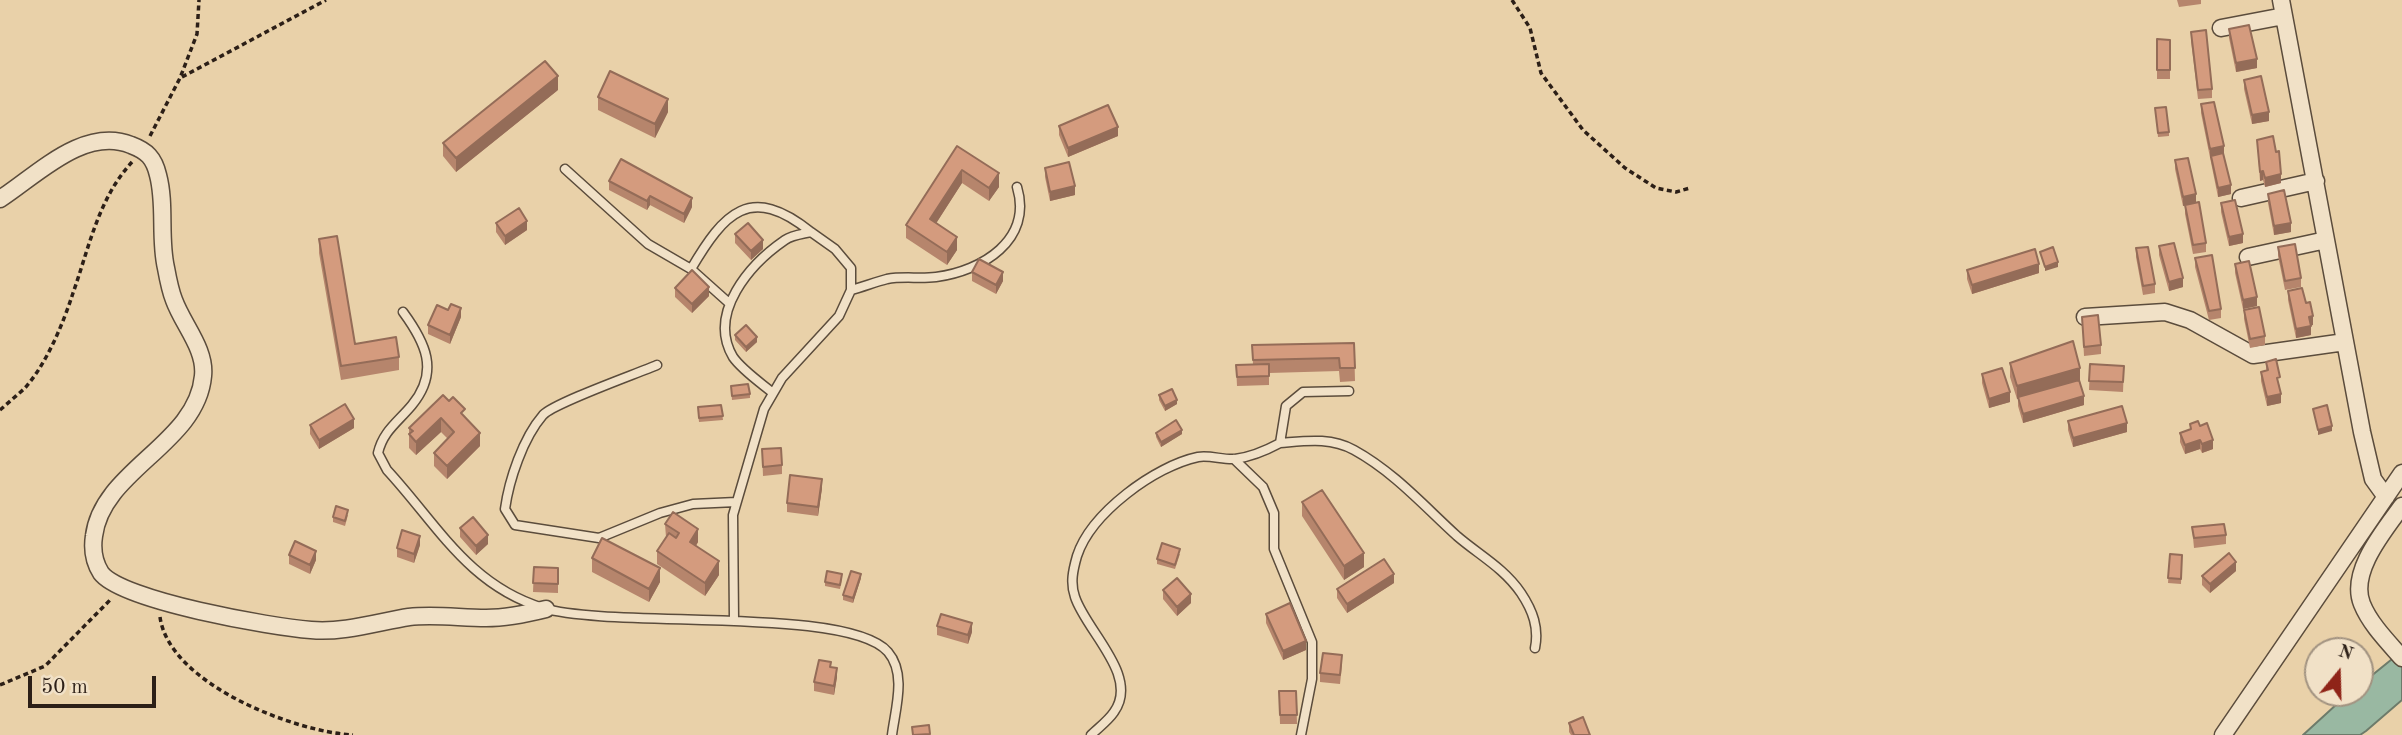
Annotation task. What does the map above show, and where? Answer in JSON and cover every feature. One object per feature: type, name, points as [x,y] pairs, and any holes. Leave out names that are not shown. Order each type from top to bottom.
[{"type":"street","points":[[2221,28],[2282,8],[2373,479],[2386,496]]},
{"type":"street","points":[[0,199],[79,146],[102,139],[144,150],[153,160],[159,178],[165,264],[174,300],[204,364],[203,379],[198,400],[186,418],[114,494],[97,520],[94,558],[102,574],[121,587],[158,601],[313,631],[412,617],[490,618],[546,609]]},
{"type":"street","points":[[2241,198],[2316,181]]},
{"type":"street","points":[[2248,257],[2326,240]]},
{"type":"street","points":[[2085,317],[2165,312],[2190,320],[2253,355],[2345,342]]},
{"type":"street","points":[[2223,735],[2402,473]]},
{"type":"street","points":[[2402,506],[2376,545],[2358,583],[2361,603],[2402,657]]},
{"type":"lane","points":[[565,169],[648,244],[691,269],[729,303]]},
{"type":"lane","points":[[851,290],[889,279],[938,277],[994,256],[1013,237],[1019,222],[1020,198],[1017,187]]},
{"type":"lane","points":[[691,269],[712,234],[736,211],[758,208],[788,214],[835,249],[851,268],[851,290],[839,316],[801,356],[764,409],[733,516],[734,619]]},
{"type":"lane","points":[[773,393],[734,357],[723,328],[729,303],[741,282],[787,238],[811,232]]},
{"type":"lane","points":[[403,312],[424,341],[427,363],[424,384],[412,404],[381,438],[378,453],[387,470],[469,566],[494,587],[546,609],[675,621],[734,619],[790,625],[874,641],[890,653],[899,684],[891,735]]},
{"type":"lane","points":[[657,365],[545,413],[533,431],[508,488],[505,509],[515,525],[599,538],[660,513],[693,504],[736,502]]},
{"type":"lane","points":[[1280,443],[1286,406],[1303,392],[1349,391]]},
{"type":"lane","points":[[1091,735],[1115,712],[1122,690],[1116,669],[1075,597],[1071,578],[1084,541],[1090,530],[1137,485],[1167,468],[1201,456],[1234,459],[1280,443],[1320,439],[1353,449],[1401,482],[1459,537],[1494,563],[1521,593],[1538,629],[1535,648]]},
{"type":"lane","points":[[1234,459],[1263,487],[1274,513],[1274,549],[1312,642],[1312,680],[1301,735]]},
{"type":"path","points":[[0,410],[25,387],[42,362],[72,296],[97,218],[122,173],[144,150],[180,78],[197,34],[199,0]]},
{"type":"path","points":[[180,78],[327,0]]},
{"type":"path","points":[[1512,0],[1530,28],[1541,73],[1583,130],[1625,168],[1656,188],[1676,192],[1690,188]]},
{"type":"path","points":[[0,685],[45,666],[121,587]]},
{"type":"path","points":[[158,601],[161,625],[172,649],[196,675],[259,709],[326,734],[353,735]]},
{"type":"shaded area","points":[[2402,651],[2402,700],[2360,735],[2303,735],[2334,707],[2374,707],[2374,674]]},
{"type":"building","points":[[2249,25],[2257,59],[2236,63],[2229,29]]},
{"type":"building","points":[[2206,30],[2212,89],[2198,90],[2191,32]]},
{"type":"building","points":[[2157,39],[2170,40],[2170,70],[2157,70]]},
{"type":"building","points":[[545,61],[558,76],[456,158],[443,143]]},
{"type":"building","points":[[610,71],[668,99],[655,124],[598,97]]},
{"type":"building","points":[[2261,76],[2269,112],[2252,115],[2244,80]]},
{"type":"building","points":[[2214,102],[2224,146],[2210,149],[2201,104]]},
{"type":"building","points":[[1108,105],[1118,127],[1068,148],[1059,126]]},
{"type":"building","points":[[2166,107],[2169,132],[2158,133],[2155,108]]},
{"type":"building","points":[[2273,136],[2276,152],[2279,151],[2281,174],[2265,178],[2263,171],[2260,172],[2257,140]]},
{"type":"building","points":[[957,146],[999,173],[989,188],[962,170],[930,219],[957,237],[947,252],[906,225]]},
{"type":"building","points":[[2223,153],[2231,185],[2218,188],[2211,156]]},
{"type":"building","points":[[2188,158],[2196,194],[2183,197],[2175,160]]},
{"type":"building","points":[[621,159],[692,198],[684,214],[650,196],[647,201],[609,181]]},
{"type":"building","points":[[1069,162],[1075,186],[1050,192],[1045,168]]},
{"type":"building","points":[[2284,190],[2291,223],[2274,226],[2268,194]]},
{"type":"building","points":[[2235,200],[2243,234],[2229,237],[2221,203]]},
{"type":"building","points":[[2199,202],[2206,243],[2193,245],[2185,205]]},
{"type":"building","points":[[519,208],[527,221],[505,236],[496,223]]},
{"type":"building","points":[[748,223],[763,240],[751,251],[735,234]]},
{"type":"building","points":[[337,236],[355,344],[396,337],[399,357],[341,366],[319,239]]},
{"type":"building","points":[[2174,243],[2183,278],[2169,282],[2159,246]]},
{"type":"building","points":[[2295,244],[2301,278],[2285,281],[2278,247]]},
{"type":"building","points":[[2053,247],[2058,262],[2045,267],[2040,252]]},
{"type":"building","points":[[2148,247],[2155,284],[2143,286],[2136,248]]},
{"type":"building","points":[[2035,249],[2039,264],[1972,285],[1967,270]]},
{"type":"building","points":[[2212,255],[2221,309],[2209,311],[2195,258]]},
{"type":"building","points":[[979,259],[1003,272],[996,285],[972,272]]},
{"type":"building","points":[[2249,261],[2257,297],[2243,300],[2235,264]]},
{"type":"building","points":[[692,270],[709,287],[692,304],[675,288]]},
{"type":"building","points":[[2302,288],[2306,303],[2310,302],[2313,316],[2309,317],[2311,326],[2296,329],[2288,291]]},
{"type":"building","points":[[451,304],[461,308],[450,335],[428,325],[437,305],[448,310]]},
{"type":"building","points":[[2259,307],[2265,336],[2250,339],[2244,310]]},
{"type":"building","points":[[2098,315],[2101,345],[2084,347],[2082,317]]},
{"type":"building","points":[[746,325],[757,337],[746,347],[735,335]]},
{"type":"building","points":[[2073,341],[2080,368],[2017,386],[2010,363]]},
{"type":"building","points":[[1354,343],[1355,368],[1340,368],[1339,358],[1253,360],[1252,345]]},
{"type":"building","points":[[2276,359],[2281,394],[2267,397],[2261,372],[2268,370],[2266,362]]},
{"type":"building","points":[[1269,364],[1269,376],[1237,377],[1236,365]]},
{"type":"building","points":[[2090,364],[2124,366],[2123,382],[2089,381]]},
{"type":"building","points":[[2002,368],[2010,392],[1989,399],[1982,374]]},
{"type":"building","points":[[2079,380],[2084,396],[2023,414],[2018,397]]},
{"type":"building","points":[[748,384],[750,394],[732,396],[731,386]]},
{"type":"building","points":[[1172,389],[1177,400],[1165,406],[1159,395]]},
{"type":"building","points":[[443,395],[449,401],[453,397],[465,409],[461,413],[480,433],[447,466],[434,453],[454,432],[441,418],[416,442],[409,434],[413,431],[409,428]]},
{"type":"building","points":[[345,404],[354,419],[319,440],[310,425]]},
{"type":"building","points":[[721,405],[723,416],[699,418],[698,407]]},
{"type":"building","points":[[2327,405],[2332,426],[2318,430],[2313,409]]},
{"type":"building","points":[[2122,406],[2127,423],[2073,438],[2068,421]]},
{"type":"building","points":[[1176,420],[1182,430],[1161,442],[1156,433]]},
{"type":"building","points":[[2198,421],[2200,426],[2207,423],[2213,440],[2202,444],[2200,440],[2185,445],[2180,433],[2191,429],[2190,424]]},
{"type":"building","points":[[781,448],[782,465],[763,467],[762,449]]},
{"type":"building","points":[[790,475],[822,479],[818,507],[787,503]]},
{"type":"building","points":[[1322,490],[1364,553],[1344,566],[1302,502]]},
{"type":"building","points":[[336,506],[348,510],[345,521],[333,517]]},
{"type":"building","points":[[673,512],[698,529],[690,542],[719,561],[705,583],[657,551],[669,533],[676,538],[679,533],[665,524]]},
{"type":"building","points":[[473,517],[488,535],[476,546],[460,528]]},
{"type":"building","points":[[2224,524],[2226,535],[2194,538],[2192,527]]},
{"type":"building","points":[[402,530],[420,536],[414,554],[397,548]]},
{"type":"building","points":[[602,538],[660,568],[649,589],[592,558]]},
{"type":"building","points":[[295,541],[316,551],[310,565],[289,555]]},
{"type":"building","points":[[1162,543],[1180,549],[1175,565],[1157,559]]},
{"type":"building","points":[[2229,553],[2236,562],[2210,584],[2202,576]]},
{"type":"building","points":[[2170,554],[2182,555],[2181,579],[2168,578]]},
{"type":"building","points":[[1384,559],[1394,574],[1347,604],[1337,589]]},
{"type":"building","points":[[534,567],[558,568],[558,584],[533,583]]},
{"type":"building","points":[[827,571],[842,574],[840,585],[825,582]]},
{"type":"building","points":[[851,571],[861,574],[853,598],[843,595]]},
{"type":"building","points":[[1177,578],[1191,594],[1177,607],[1163,590]]},
{"type":"building","points":[[1290,603],[1306,641],[1283,651],[1266,614]]},
{"type":"building","points":[[941,614],[972,623],[968,635],[937,626]]},
{"type":"building","points":[[1323,653],[1342,655],[1340,675],[1320,673]]},
{"type":"building","points":[[819,660],[831,662],[830,667],[837,668],[834,686],[814,682]]},
{"type":"building","points":[[1279,691],[1296,691],[1297,715],[1280,715]]},
{"type":"building","points":[[1583,717],[1590,735],[1574,735],[1569,723]]},
{"type":"building","points":[[929,725],[930,734],[913,735],[912,727]]}]
